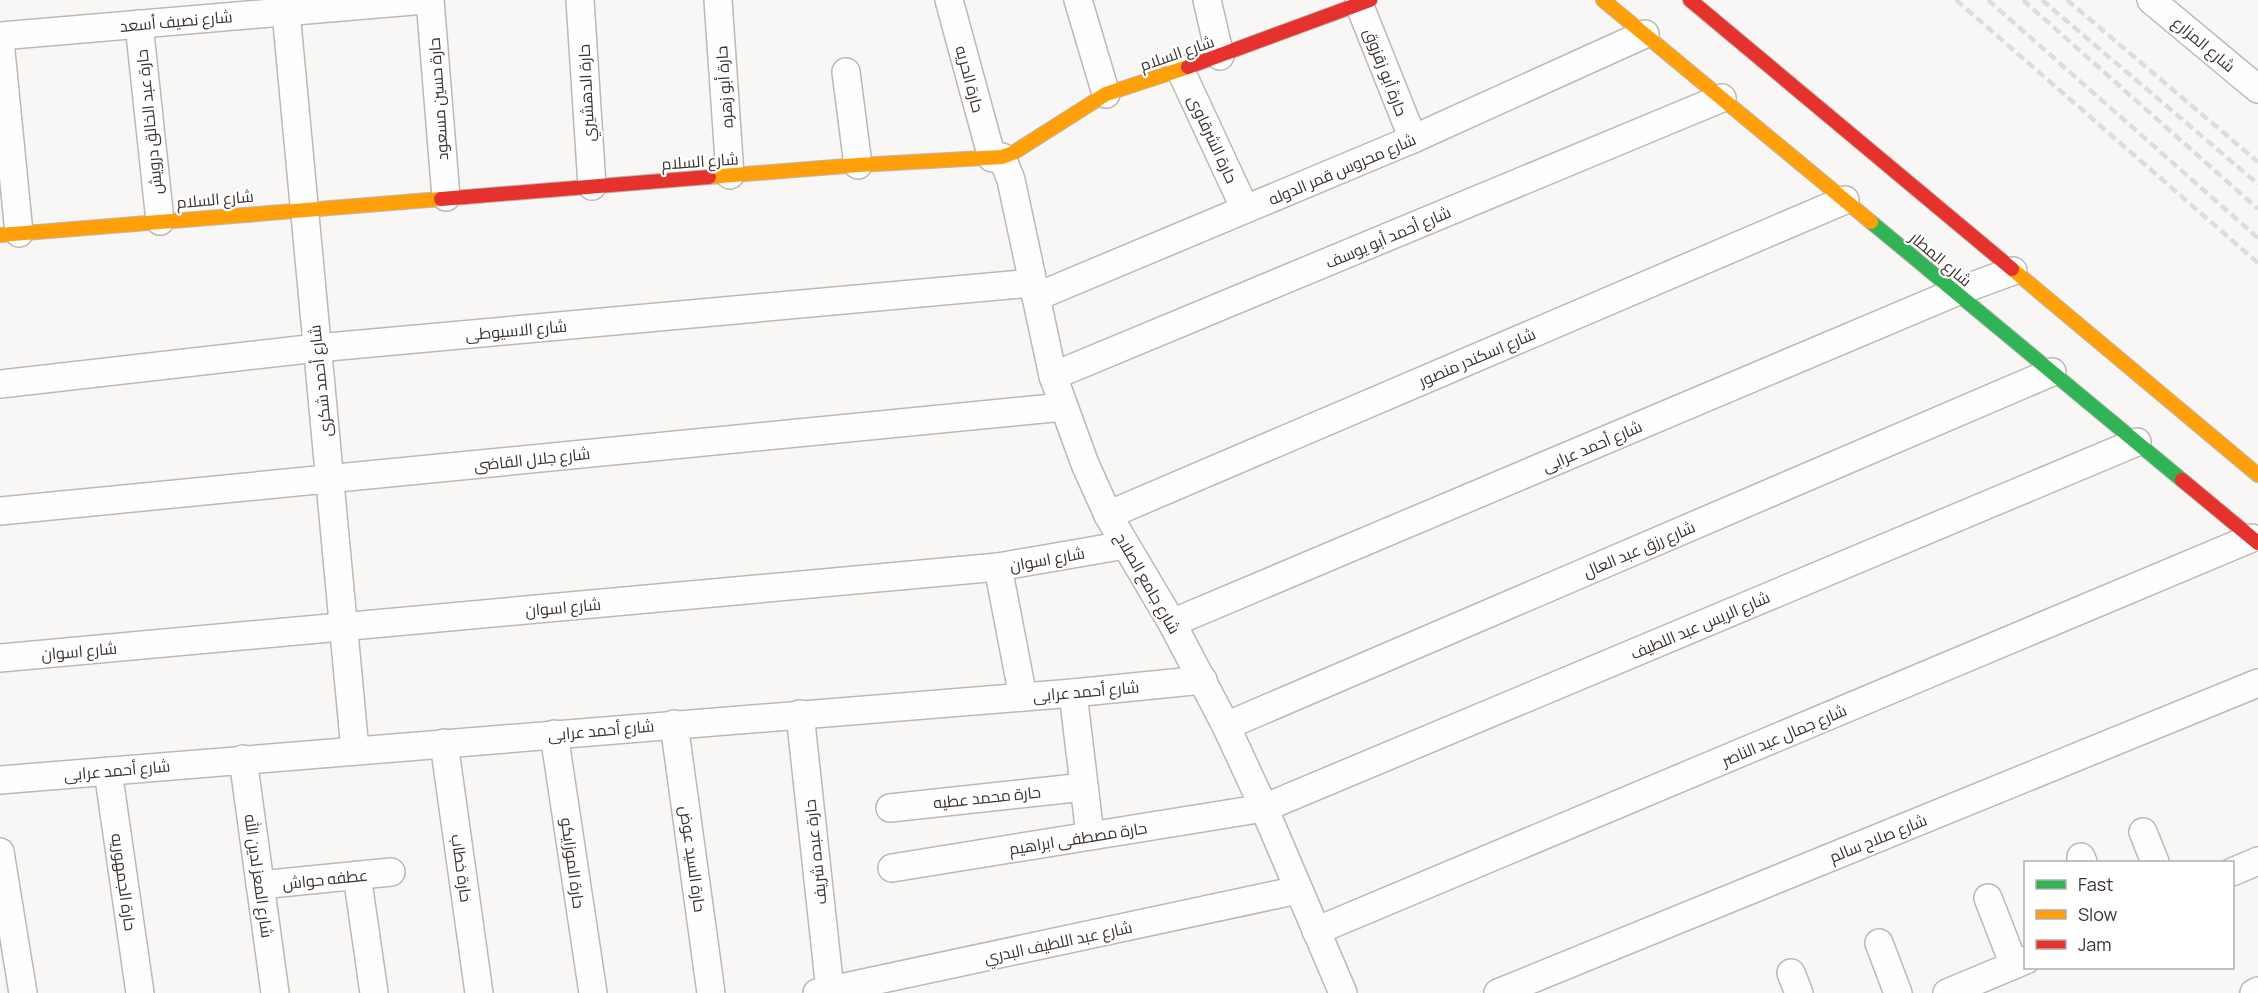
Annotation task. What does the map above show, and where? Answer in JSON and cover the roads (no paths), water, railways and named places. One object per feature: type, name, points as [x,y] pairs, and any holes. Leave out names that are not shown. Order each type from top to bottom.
[{"type":"street","name":"شارع نصيف أسعد","points":[[0,36],[425,0]]},
{"type":"street","name":"حارة حسين مسعود","points":[[430,0],[446,197]]},
{"type":"street","name":"حارة الدهشيري","points":[[580,0],[592,186]]},
{"type":"street","name":"حارة أبو زهره","points":[[718,0],[730,175]]},
{"type":"street","name":"حارة الحريه","points":[[949,0],[997,158]]},
{"type":"street","points":[[1078,0],[1106,94]]},
{"type":"street","points":[[1207,0],[1220,56]]},
{"type":"street","name":"شارع المطار","points":[[1603,0],[2255,541]]},
{"type":"street","points":[[1690,0],[2258,475]]},
{"type":"street","name":"شارع المزارع","points":[[2151,0],[2257,87]]},
{"type":"street","name":"شارع السلام","points":[[10,234],[304,208],[858,165],[997,158],[1013,153],[1106,94],[1220,56],[1365,2]]},
{"type":"street","name":"حارة أبو زقزوق","points":[[1365,2],[1413,139]]},
{"type":"street","name":"شارع أحمد شكرى","points":[[286,12],[355,750]]},
{"type":"street","name":"حارة عبد الخالق درويش","points":[[139,24],[160,220]]},
{"type":"street","name":"شارع محروس قمر الدوله","points":[[1034,290],[1245,209],[1413,139],[1645,34]]},
{"type":"street","points":[[0,41],[10,234]]},
{"type":"street","name":"حارة الشرقاوى","points":[[1180,69],[1245,209]]},
{"type":"street","points":[[846,72],[858,165]]},
{"type":"street","name":"شارع أحمد أبو يوسف","points":[[1053,376],[1722,98]]},
{"type":"street","name":"شارع جامع الصلاح","points":[[997,158],[1011,180],[1053,376],[1085,465],[1108,515],[1172,623],[1226,726],[1264,808],[1343,993]]},
{"type":"street","name":"شارع اسكندر منصور","points":[[1108,515],[1845,200]]},
{"type":"street","name":"شارع أحمد عرابى","points":[[1172,623],[1956,292],[2013,271]]},
{"type":"street","name":"شارع الاسيوطى","points":[[0,384],[317,348],[1034,290]]},
{"type":"street","name":"شارع رزق عبد العال","points":[[1226,726],[2052,372]]},
{"type":"street","name":"شارع جلال القاضى","points":[[0,511],[1063,407]]},
{"type":"street","name":"شارع الريس عبد اللطيف","points":[[1264,808],[2137,442]]},
{"type":"street","name":"شارع جمال عبد الناصر","points":[[1316,931],[2255,541]]},
{"type":"street","name":"شارع اسوان","points":[[0,658],[998,567],[1125,545]]},
{"type":"street","points":[[998,567],[1023,697]]},
{"type":"street","name":"شارع أحمد عرابى","points":[[0,780],[1073,693],[1203,680]]},
{"type":"street","name":"شارع صلاح سالم","points":[[1498,993],[2258,683]]},
{"type":"street","points":[[1073,693],[1089,835]]},
{"type":"street","name":"حارة عبده شريف","points":[[800,714],[824,992]]},
{"type":"street","name":"حارة السيد عوض","points":[[674,724],[711,993]]},
{"type":"street","name":"حارة الموزايكو","points":[[554,734],[593,993]]},
{"type":"street","name":"حارة خطاب","points":[[444,743],[479,993]]},
{"type":"street","name":"شارع المعز لدين الله","points":[[243,759],[275,993]]},
{"type":"street","name":"حارة الجمهوريه","points":[[108,771],[140,993]]},
{"type":"street","name":"حارة محمد عطيه","points":[[890,808],[1084,787]]},
{"type":"street","name":"حارة مصطفى ابراهيم","points":[[892,868],[1264,808]]},
{"type":"street","points":[[2143,832],[2155,861]]},
{"type":"street","points":[[0,852],[23,993]]},
{"type":"street","points":[[2234,871],[2258,861]]},
{"type":"street","name":"عطفه حواش","points":[[260,885],[391,872]]},
{"type":"street","points":[[357,875],[374,993]]},
{"type":"street","name":"شارع عبد اللطيف البدري","points":[[824,992],[1298,890]]},
{"type":"street","points":[[1947,993],[2020,962],[1988,898]]},
{"type":"street","points":[[1879,943],[1898,993]]},
{"type":"railway","points":[[1956,0],[2258,263]]},
{"type":"railway","points":[[1988,0],[2258,238]]},
{"type":"railway","points":[[2023,0],[2258,209]]},
{"type":"railway","points":[[2042,0],[2258,184]]},
{"type":"railway","points":[[2067,0],[2258,162]]}]
